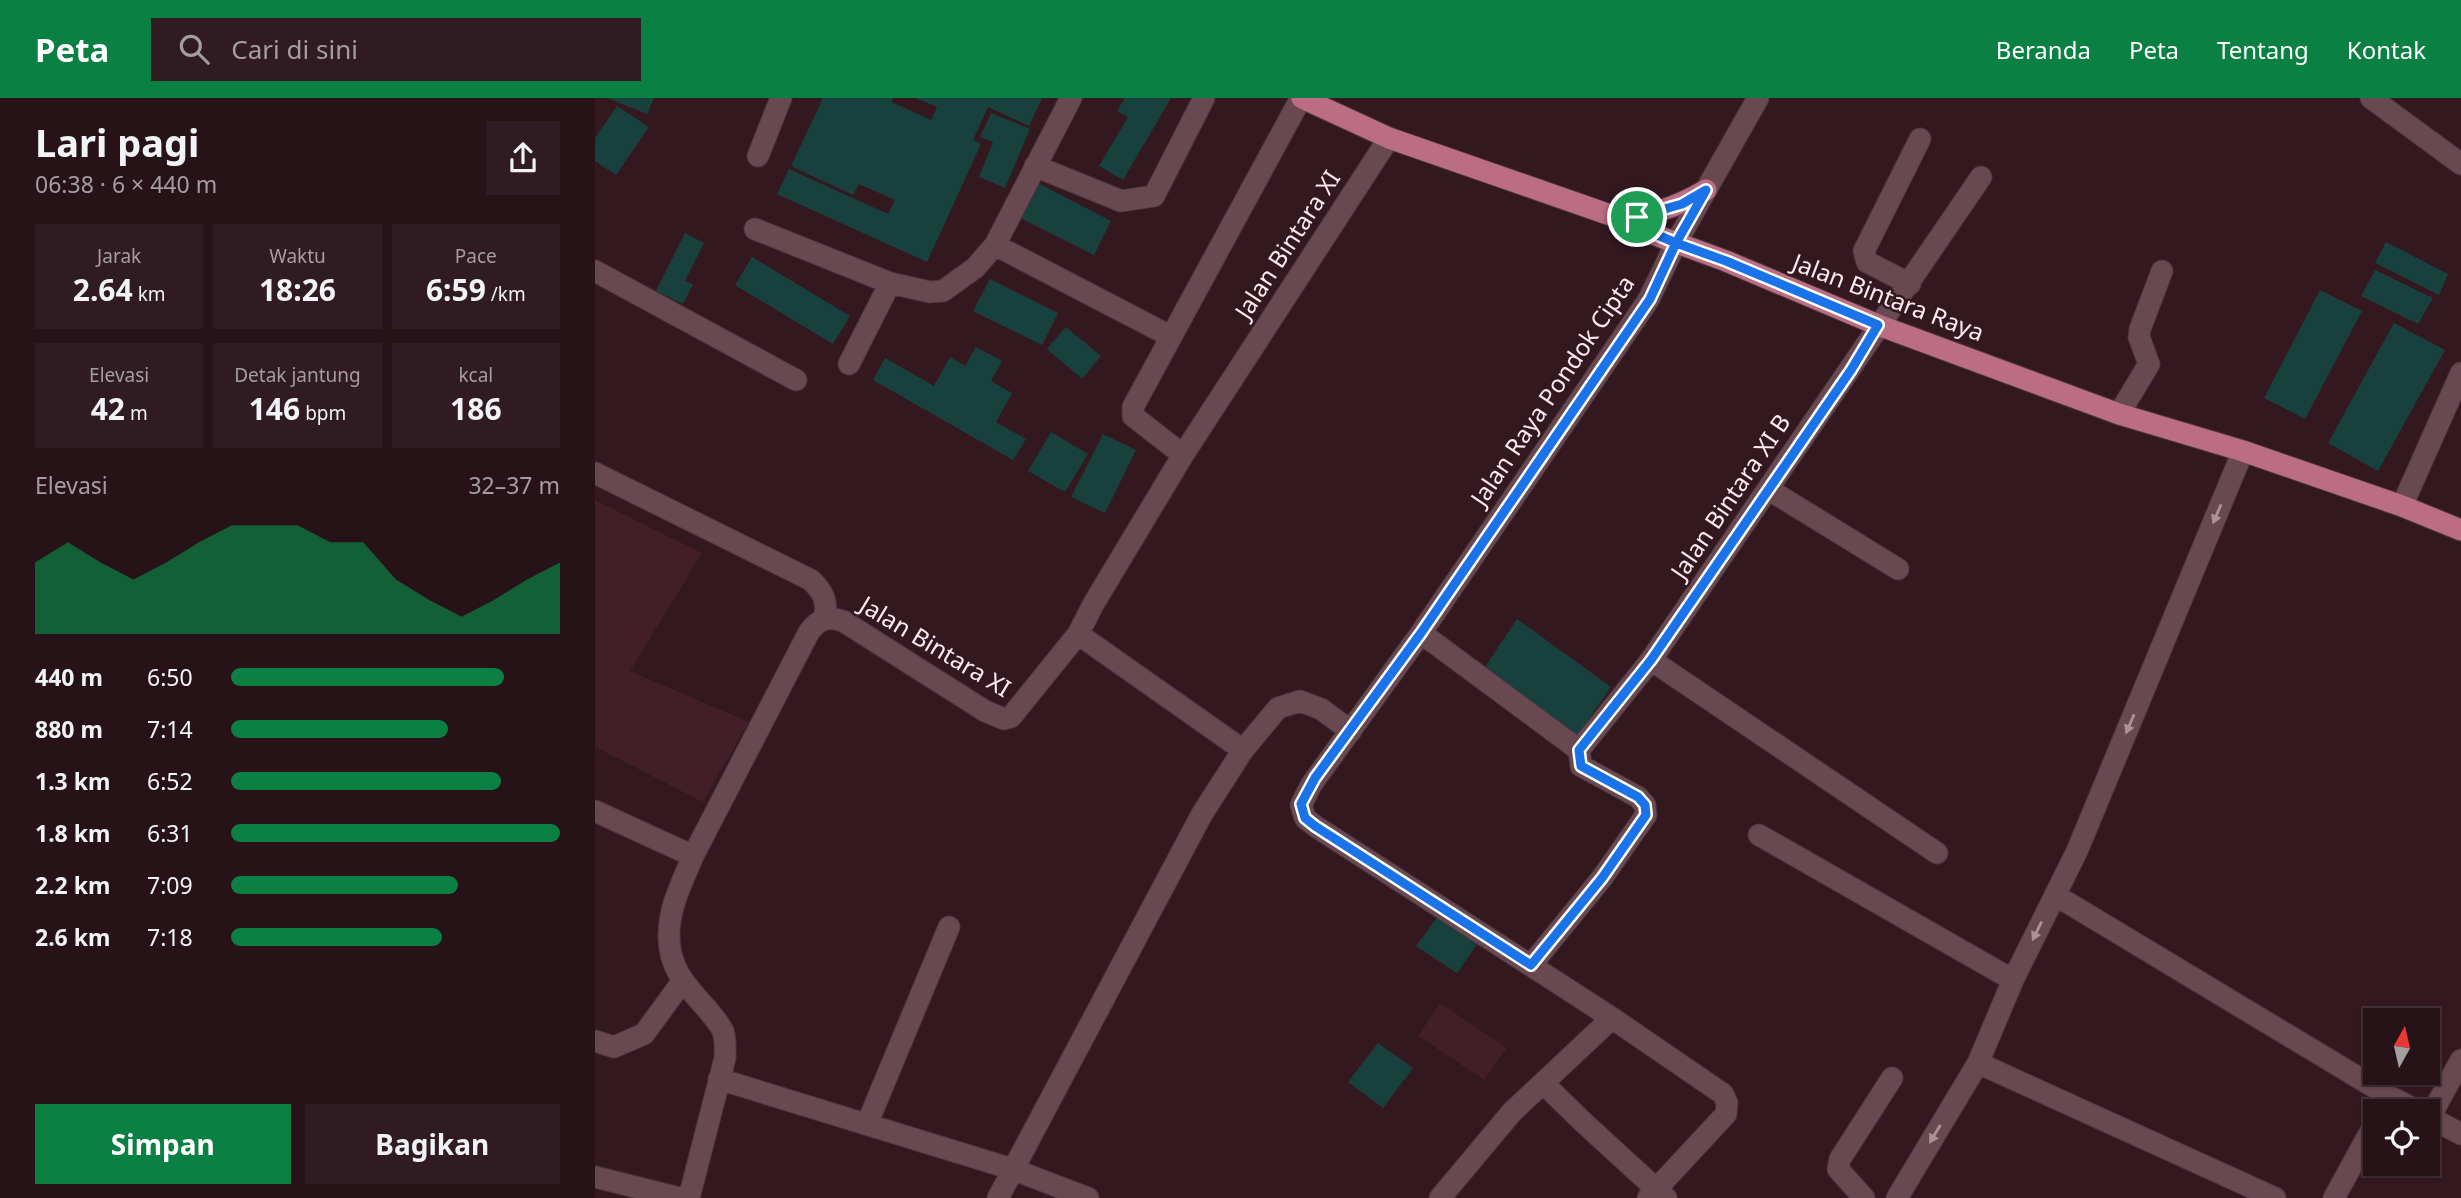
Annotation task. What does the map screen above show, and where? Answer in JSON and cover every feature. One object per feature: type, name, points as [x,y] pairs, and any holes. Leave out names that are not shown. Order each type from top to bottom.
[{"type":"main road","name":"Jalan Bintara Raya","points":[[1302,98],[1388,138],[1616,217],[1878,325],[2119,414],[2243,451],[2402,506],[2461,530]]},
{"type":"main road","points":[[1616,217],[1637,217],[1682,204],[1706,190]]},
{"type":"street","points":[[758,156],[781,98]]},
{"type":"street","points":[[755,229],[890,283],[930,292],[943,291],[975,268],[995,245],[1071,98]]},
{"type":"street","points":[[1035,166],[1121,201],[1153,196],[1204,98]]},
{"type":"street","points":[[1183,455],[1133,416],[1133,407],[1302,98]]},
{"type":"street","name":"Jalan Raya Pondok Cipta","points":[[1531,965],[1305,818],[1301,804],[1305,794],[1421,633],[1650,299],[1676,243],[1758,98]]},
{"type":"street","points":[[2371,98],[2461,164]]},
{"type":"street","name":"Jalan Bintara XI","points":[[688,1198],[725,1058],[723,1032],[717,1021],[682,982],[673,966],[669,932],[677,895],[693,856],[809,632],[816,623],[825,618],[843,621],[985,711],[1004,719],[1011,717],[1078,634],[1183,455],[1388,138]]},
{"type":"street","points":[[1910,284],[1867,262],[1864,251],[1920,139]]},
{"type":"street","name":"Jalan Bintara XI B","points":[[1579,750],[1651,660],[1981,177]]},
{"type":"street","points":[[995,245],[1170,336]]},
{"type":"street","points":[[595,271],[796,380]]},
{"type":"street","points":[[2119,414],[2149,364],[2139,333],[2162,271]]},
{"type":"street","points":[[849,364],[890,283]]},
{"type":"street","points":[[2402,506],[2461,373]]},
{"type":"street","points":[[1897,1198],[1978,1063],[2013,980],[2077,851],[2243,451]]},
{"type":"street","points":[[595,473],[811,580],[827,601],[825,618]]},
{"type":"street","points":[[1768,489],[1898,569]]},
{"type":"street","points":[[1421,633],[1579,750],[1581,766],[1638,797],[1645,805],[1646,815],[1602,878],[1531,965],[1723,1094],[1727,1103],[1726,1114],[1657,1195],[1543,1083]]},
{"type":"street","points":[[1078,634],[1243,750]]},
{"type":"street","points":[[1651,660],[1937,853]]},
{"type":"street","points":[[997,1198],[1202,814],[1243,750],[1277,708],[1300,701],[1321,709],[1351,731]]},
{"type":"street","points":[[595,811],[693,856]]},
{"type":"street","points":[[1759,835],[2013,980]]},
{"type":"street","points":[[2055,895],[2377,1099]]},
{"type":"street","points":[[867,1124],[949,927]]},
{"type":"street","points":[[595,1041],[614,1047],[644,1034],[682,982]]},
{"type":"street","points":[[1440,1198],[1512,1112],[1612,1018]]},
{"type":"street","points":[[2435,1099],[2461,1060]]},
{"type":"street","points":[[1978,1063],[2275,1198]]},
{"type":"street","points":[[1864,1198],[1838,1169],[1840,1159],[1892,1078]]},
{"type":"street","points":[[719,1079],[1012,1169],[1088,1198]]},
{"type":"street","points":[[2440,1123],[2461,1134]]},
{"type":"street","points":[[2334,1198],[2363,1144]]},
{"type":"street","points":[[595,1177],[679,1198]]},
{"type":"shaded area","points":[[595,500],[702,553],[630,671],[749,722],[703,802],[595,747]]},
{"type":"shaded area","points":[[1440,1003],[1507,1048],[1484,1080],[1418,1036]]},
{"type":"building","points":[[608,98],[654,98],[647,114]]},
{"type":"building","points":[[823,98],[893,98],[892,102],[931,120],[937,107],[916,98],[1042,98],[1029,126],[988,107],[973,140],[981,144],[927,262],[777,194],[789,169],[888,214],[895,200],[859,184],[853,195],[791,166]]},
{"type":"building","points":[[1125,98],[1171,98],[1123,180],[1099,166],[1128,117],[1117,111]]},
{"type":"building","points":[[617,106],[649,127],[616,175],[595,161],[595,138]]},
{"type":"building","points":[[991,113],[1030,129],[1005,188],[979,177],[993,142],[980,137]]},
{"type":"building","points":[[1036,182],[1111,221],[1094,255],[1018,217]]},
{"type":"building","points":[[685,233],[704,243],[685,281],[693,284],[683,304],[656,291]]},
{"type":"building","points":[[2386,242],[2448,274],[2439,295],[2375,263]]},
{"type":"building","points":[[752,257],[850,316],[833,344],[735,285]]},
{"type":"building","points":[[2375,270],[2433,298],[2418,324],[2361,296]]},
{"type":"building","points":[[990,279],[1058,313],[1042,345],[973,311]]},
{"type":"building","points":[[2320,290],[2362,311],[2305,419],[2264,398]]},
{"type":"building","points":[[2394,323],[2445,350],[2378,471],[2328,443]]},
{"type":"building","points":[[1066,327],[1101,356],[1082,379],[1047,349]]},
{"type":"building","points":[[976,347],[1002,361],[991,381],[1012,393],[996,422],[1026,439],[1013,460],[873,380],[885,358],[934,386],[950,357],[965,366]]},
{"type":"building","points":[[1051,432],[1088,454],[1065,492],[1028,471]]},
{"type":"building","points":[[1103,434],[1136,450],[1105,513],[1071,497]]},
{"type":"building","points":[[1517,619],[1611,687],[1577,736],[1483,670]]},
{"type":"building","points":[[1438,916],[1478,943],[1457,973],[1416,946]]},
{"type":"building","points":[[1378,1043],[1413,1068],[1383,1108],[1348,1082]]},
{"type":"route","points":[[1637,217],[1616,217],[1676,243],[1650,299],[1421,633],[1315,778],[1301,804],[1305,818],[1315,826],[1531,965],[1602,878],[1646,815],[1645,805],[1638,797],[1581,766],[1579,750],[1651,660],[1851,370],[1878,325],[1726,261],[1676,243],[1706,190],[1682,204],[1637,217]]}]
